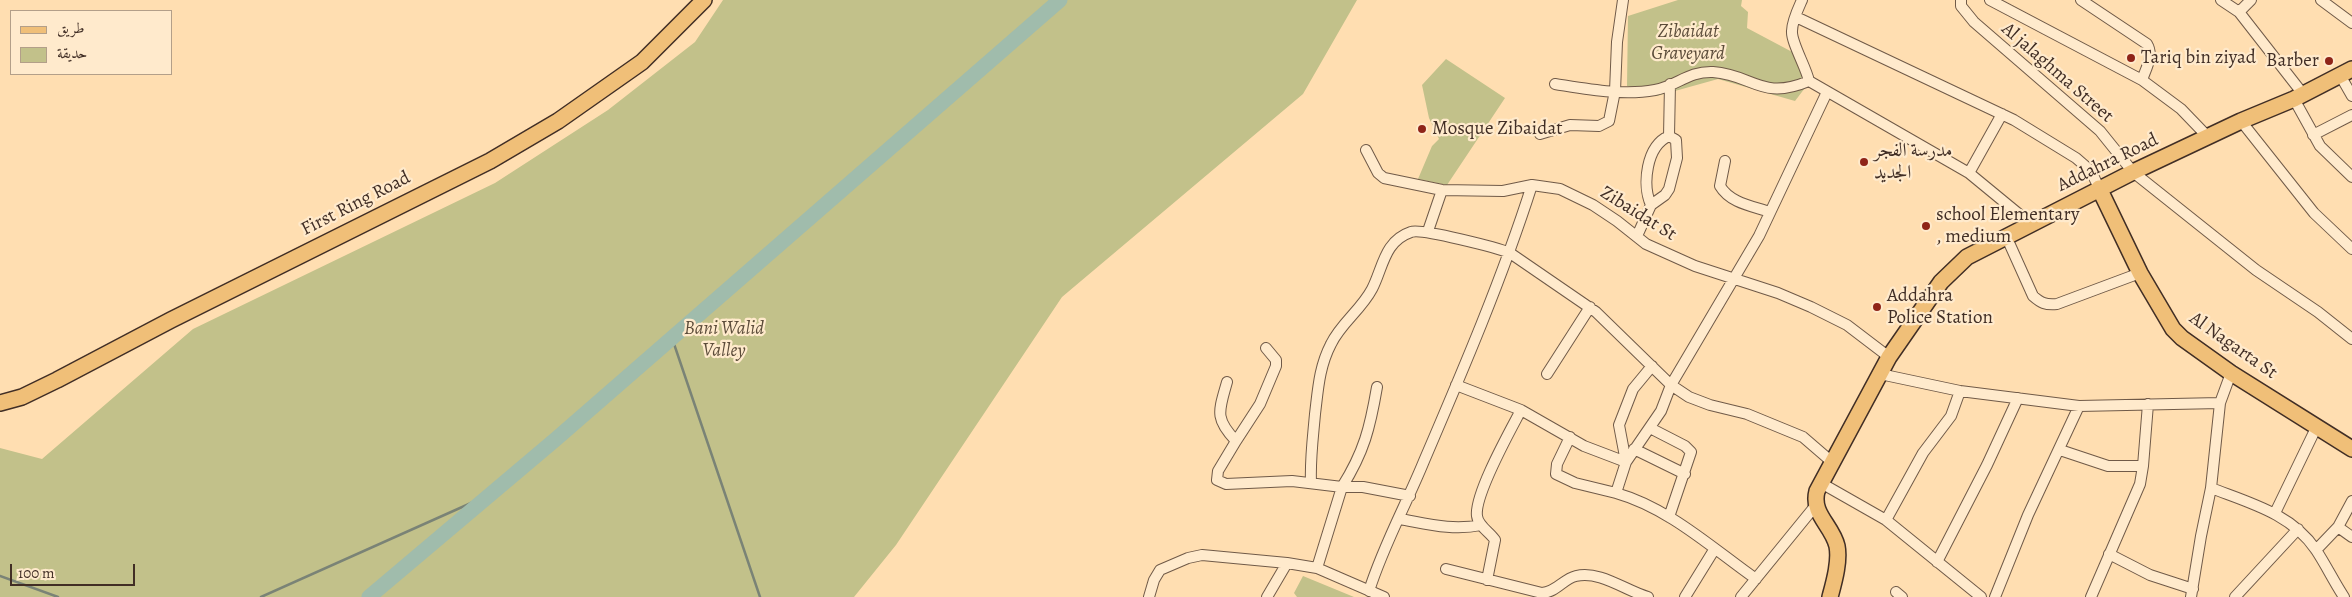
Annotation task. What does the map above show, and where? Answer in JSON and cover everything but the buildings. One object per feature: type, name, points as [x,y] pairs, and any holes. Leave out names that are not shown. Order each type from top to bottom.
[{"type":"main road","name":"First Ring Road","points":[[0,403],[22,397],[250,280],[490,161],[558,121],[642,62],[704,0]]},
{"type":"main road","name":"Addahra Road","points":[[1816,506],[1816,496],[1821,483],[1888,356],[1941,282],[1967,257],[2099,188],[2241,120],[2298,97],[2346,72]]},
{"type":"main road","name":"Al Nagarta St","points":[[2099,188],[2140,272],[2173,330],[2231,372],[2352,449]]},
{"type":"main road","points":[[1816,506],[1835,540],[1837,549],[1830,597]]},
{"type":"street","points":[[1540,134],[1570,124],[1599,126],[1606,124],[1611,116],[1615,91],[1617,42],[1623,0]]},
{"type":"street","points":[[1802,0],[1792,28],[1792,35],[1806,67],[1808,81]]},
{"type":"street","name":"Al jalaghma Street","points":[[1961,0],[1962,6],[1974,22],[2100,131],[2133,172],[2256,270],[2318,312],[2352,339]]},
{"type":"street","points":[[1990,0],[2142,80],[2181,109],[2207,136]]},
{"type":"street","points":[[2081,0],[2148,44],[2151,50],[2150,59],[2142,80]]},
{"type":"street","points":[[2221,0],[2239,12],[2298,97],[2313,135],[2324,150],[2348,167],[2352,177]]},
{"type":"street","points":[[2239,12],[2251,0]]},
{"type":"street","points":[[2321,0],[2352,23]]},
{"type":"street","points":[[1796,17],[2002,114],[2039,134],[2076,158],[2091,171],[2099,188]]},
{"type":"street","points":[[1556,84],[1615,91],[1655,90],[1697,72],[1715,72],[1772,89],[1782,90],[1808,81],[1969,173],[2031,224]]},
{"type":"street","points":[[2346,72],[2352,96]]},
{"type":"street","points":[[1669,136],[1670,84]]},
{"type":"street","points":[[1616,493],[1626,462],[1661,411],[1671,385],[1734,280],[1770,212],[1827,92]]},
{"type":"street","points":[[1969,173],[2002,114]]},
{"type":"street","points":[[2313,135],[2352,115]]},
{"type":"street","points":[[2241,120],[2309,206],[2332,232],[2352,249]]},
{"type":"street","points":[[1637,236],[1651,205],[1665,196],[1673,178],[1677,149],[1676,140],[1669,136]]},
{"type":"street","points":[[1651,205],[1646,184],[1651,157],[1658,144],[1669,136]]},
{"type":"street","name":"Zibaidat St","points":[[1366,150],[1378,173],[1384,178],[1442,190],[1503,191],[1532,185],[1560,190],[1593,205],[1646,244],[1670,256],[1734,280],[1778,293],[1811,307],[1846,325],[1888,356]]},
{"type":"street","points":[[1725,161],[1720,186],[1729,198],[1770,212]]},
{"type":"street","points":[[1369,591],[1378,564],[1410,496],[1510,253],[1532,185]]},
{"type":"street","points":[[1428,231],[1442,190]]},
{"type":"street","points":[[1311,482],[1310,455],[1319,375],[1330,344],[1371,292],[1384,256],[1393,243],[1411,231],[1428,231],[1466,242],[1501,249],[1510,253],[1590,307],[1671,385],[1700,402],[1747,414],[1803,437],[1832,462]]},
{"type":"street","points":[[2006,236],[2033,296],[2040,303],[2047,305],[2056,304],[2140,272]]},
{"type":"street","points":[[1547,374],[1590,307]]},
{"type":"street","points":[[1266,348],[1276,360],[1276,366],[1260,404],[1216,476],[1222,484],[1311,482],[1342,487],[1363,487],[1410,496]]},
{"type":"street","points":[[1626,462],[1619,425],[1633,388],[1652,366]]},
{"type":"street","points":[[2109,554],[2150,575],[2192,593],[2211,488],[2220,403],[2231,372]]},
{"type":"street","points":[[1880,374],[1960,391],[2079,406],[2220,403]]},
{"type":"street","points":[[1227,382],[1220,405],[1221,422],[1236,441]]},
{"type":"street","points":[[1456,385],[1521,410],[1597,452],[1626,462]]},
{"type":"street","points":[[1317,568],[1342,487],[1362,452],[1370,427],[1377,387]]},
{"type":"street","points":[[1886,520],[1923,453],[1951,416],[1960,391]]},
{"type":"street","points":[[1937,562],[1987,466],[2018,398]]},
{"type":"street","points":[[2092,597],[2136,495],[2144,466],[2148,404]]},
{"type":"street","points":[[1995,597],[2028,515],[2079,406]]},
{"type":"street","points":[[1487,580],[1495,540],[1481,525],[1477,516],[1482,492],[1521,410]]},
{"type":"street","points":[[2275,513],[2317,426]]},
{"type":"street","points":[[1650,428],[1690,449],[1692,456],[1669,517]]},
{"type":"street","points":[[1570,437],[1557,464],[1556,474],[1575,483],[1616,493],[1640,502],[1669,517],[1756,579]]},
{"type":"street","points":[[1634,448],[1685,474]]},
{"type":"street","points":[[2060,450],[2108,466],[2144,466]]},
{"type":"street","points":[[1821,483],[1886,520],[1981,597]]},
{"type":"street","points":[[2211,488],[2275,513],[2298,529],[2316,550],[2344,597]]},
{"type":"street","points":[[2316,550],[2338,527],[2352,502]]},
{"type":"street","points":[[1741,597],[1816,506]]},
{"type":"street","points":[[1400,519],[1449,528],[1464,529],[1481,525]]},
{"type":"street","points":[[2338,527],[2352,537]]},
{"type":"street","points":[[2236,597],[2298,529]]},
{"type":"street","points":[[1685,597],[1714,550]]},
{"type":"street","points":[[1149,597],[1154,580],[1160,570],[1188,558],[1202,555],[1287,563],[1317,568],[1384,597]]},
{"type":"street","points":[[1267,597],[1287,563]]},
{"type":"street","points":[[1446,570],[1542,594],[1550,593],[1570,578],[1586,574],[1648,597]]},
{"type":"green space","name":"Bani Walid Valley","points":[[723,0],[1357,0],[1303,94],[1062,297],[896,545],[854,597],[0,597],[0,448],[42,459],[193,329],[495,183],[608,110],[695,42]]},
{"type":"green space","name":"Zibaidat Graveyard","points":[[1678,0],[1742,0],[1741,6],[1748,12],[1747,28],[1796,54],[1808,84],[1795,101],[1718,79],[1657,96],[1627,86],[1628,16]]},
{"type":"green space","points":[[1446,59],[1505,98],[1447,185],[1418,179],[1432,146],[1439,139],[1429,118],[1422,85]]},
{"type":"green space","points":[[1303,576],[1354,597],[1297,597],[1294,593]]},
{"type":"waterway","name":"Bani Walid Valley","points":[[369,597],[556,439],[1060,0]]},
{"type":"waterway","points":[[672,338],[760,597]]},
{"type":"waterway","points":[[261,597],[489,495]]},
{"type":"waterway","points":[[0,576],[58,597]]},
{"type":"place","name":"Tariq bin ziyad","points":[[2131,58]]},
{"type":"place","name":"Barber","points":[[2329,61]]},
{"type":"place","name":"Mosque Zibaidat","points":[[1422,129]]},
{"type":"place","name":"مدرسة الفجر الجديد","points":[[1864,162]]},
{"type":"place","name":"school Elementary , medium","points":[[1926,226]]},
{"type":"place","name":"Addahra Police Station","points":[[1877,307]]}]
